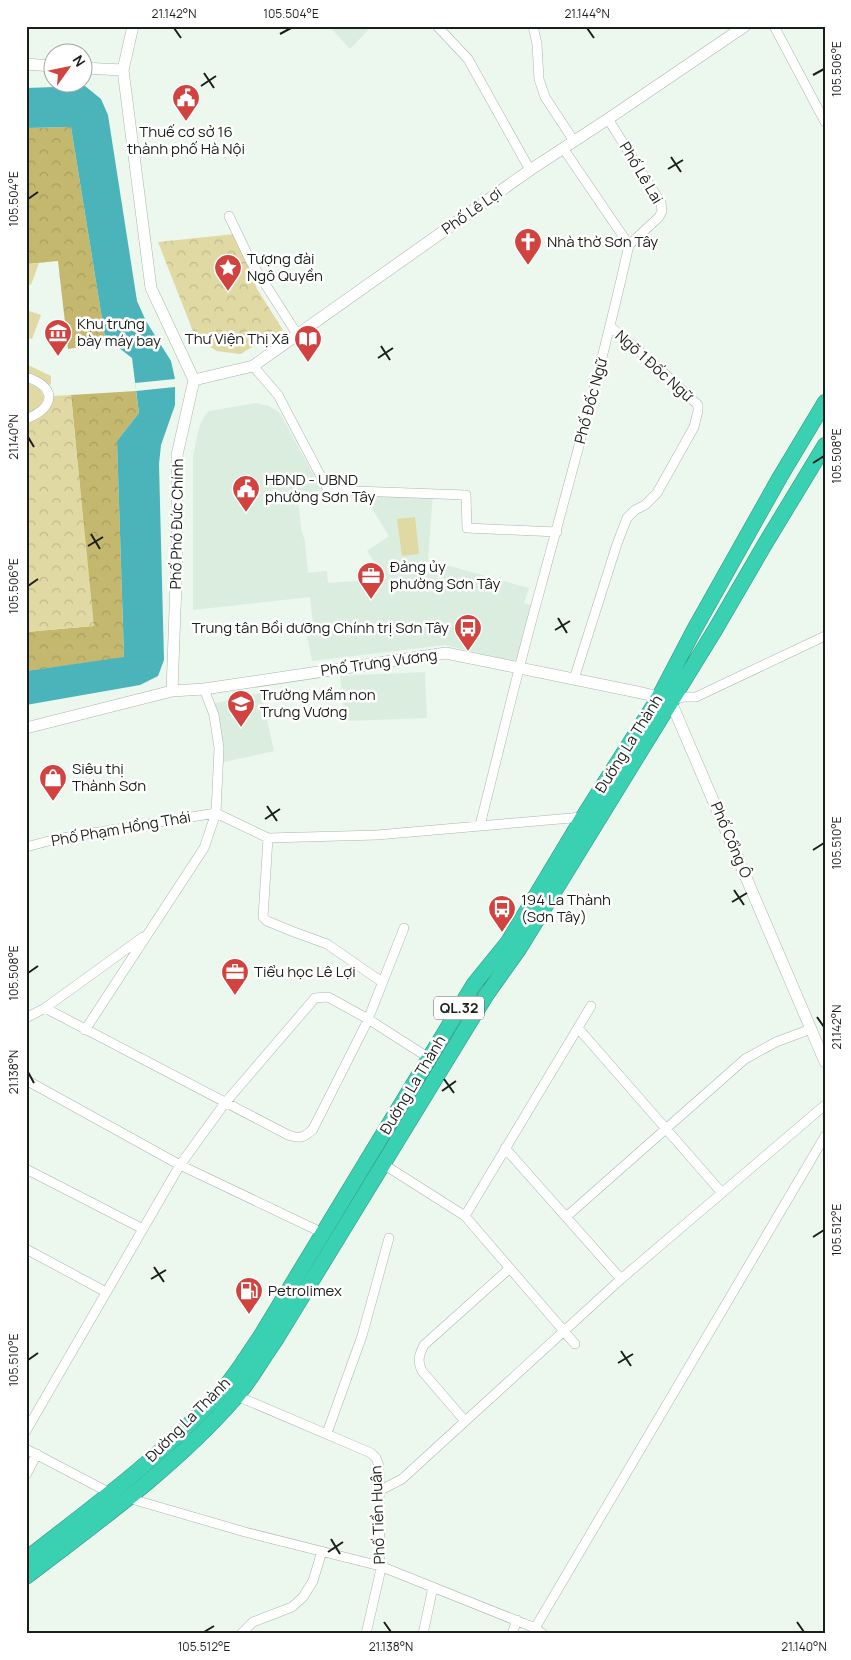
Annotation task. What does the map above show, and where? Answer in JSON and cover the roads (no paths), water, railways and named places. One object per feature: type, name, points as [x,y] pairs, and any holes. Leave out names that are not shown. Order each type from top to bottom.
[{"type":"highway","name":"Đường La Thành","points":[[26,1559],[171,1442],[224,1388],[260,1336],[474,984],[508,942],[583,817],[665,699],[694,630],[780,477],[825,402]]},
{"type":"highway","name":"Đường La Thành","points":[[26,1577],[128,1498],[183,1452],[237,1396],[275,1341],[487,994],[519,949],[665,699],[825,445]]},
{"type":"main road","points":[[133,26],[123,70],[151,288],[194,380]]},
{"type":"main road","name":"Phố Lê Lợi","points":[[194,380],[253,366],[530,170],[608,119],[738,28]]},
{"type":"main road","points":[[26,64],[42,65]]},
{"type":"main road","points":[[92,68],[123,70]]},
{"type":"main road","name":"Phố Phó Đức Chính","points":[[172,691],[177,556],[177,455],[194,380]]},
{"type":"main road","name":"Phố Trưng Vương","points":[[26,728],[172,691],[204,689],[446,653],[665,699]]},
{"type":"main road","name":"Phố Cổng Ô","points":[[665,699],[825,1062]]},
{"type":"street","points":[[437,26],[468,60],[530,170]]},
{"type":"street","points":[[533,26],[539,79],[544,97],[574,141]]},
{"type":"street","points":[[774,26],[825,122]]},
{"type":"street","name":"Phố Lê Lai","points":[[608,119],[661,203],[662,211],[659,217],[629,245]]},
{"type":"street","points":[[563,148],[629,245]]},
{"type":"street","points":[[229,216],[251,262],[297,334]]},
{"type":"street","name":"Phố Đốc Ngữ","points":[[480,826],[611,327],[629,245]]},
{"type":"street","name":"Ngõ 1 Đốc Ngữ","points":[[574,679],[617,544],[628,518],[634,510],[645,505],[657,493],[694,427],[698,411],[698,405],[649,359],[611,327]]},
{"type":"street","points":[[253,366],[278,395],[328,490],[466,496],[467,528],[557,532]]},
{"type":"street","points":[[26,378],[40,382],[49,394],[47,406],[38,414],[26,419]]},
{"type":"street","points":[[665,699],[696,697],[825,636]]},
{"type":"street","points":[[85,1030],[204,848],[216,813],[218,748],[214,715],[204,689]]},
{"type":"street","points":[[216,813],[268,838],[377,835],[583,817]]},
{"type":"street","name":"Phố Phạm Hồng Thái","points":[[26,847],[56,839],[216,813]]},
{"type":"street","points":[[268,838],[263,917],[327,944],[382,982]]},
{"type":"street","points":[[45,1008],[288,1135],[299,1138],[307,1135],[313,1129],[368,1019],[404,928]]},
{"type":"street","points":[[26,1018],[45,1008],[148,933]]},
{"type":"street","points":[[26,1431],[180,1165],[226,1103],[316,998],[328,997],[368,1019],[429,1058]]},
{"type":"street","points":[[465,1216],[591,1006]]},
{"type":"street","points":[[578,1028],[722,1193]]},
{"type":"street","points":[[566,1217],[745,1059],[776,1042],[811,1029]]},
{"type":"street","points":[[26,1080],[180,1165],[323,1233]]},
{"type":"street","points":[[380,1491],[402,1479],[621,1279],[825,1105]]},
{"type":"street","points":[[535,1628],[825,1136]]},
{"type":"street","points":[[505,1148],[621,1279]]},
{"type":"street","points":[[383,1164],[465,1216],[575,1344]]},
{"type":"street","points":[[26,1169],[143,1229]]},
{"type":"street","points":[[327,1433],[362,1336],[389,1238]]},
{"type":"street","points":[[26,1250],[106,1292]]},
{"type":"street","points":[[465,1421],[422,1371],[418,1364],[420,1353],[424,1345],[510,1268]]},
{"type":"street","name":"Phố Tiền Huân","points":[[237,1396],[327,1433],[371,1453],[376,1458],[379,1466],[380,1491],[380,1566],[366,1634]]},
{"type":"street","points":[[26,1449],[110,1493]]},
{"type":"street","points":[[26,1475],[37,1454]]},
{"type":"street","points":[[128,1498],[245,1532],[380,1566],[517,1620],[543,1634]]},
{"type":"street","points":[[241,1634],[253,1622],[292,1607],[303,1597],[313,1581],[322,1552]]},
{"type":"street","points":[[424,1633],[433,1587]]},
{"type":"street","points":[[512,1634],[517,1620]]},
{"type":"water","points":[[42,87],[42,92],[92,92],[101,99],[108,115],[137,301],[146,321],[171,361],[175,379],[175,405],[161,445],[159,464],[164,660],[158,676],[140,685],[26,705],[26,671],[124,657],[117,441],[139,413],[132,358],[105,337],[71,127],[26,128],[26,88]]},
{"type":"place","name":"Thuế cơ sở 16 thành phố Hà Nội","points":[[186,122]]},
{"type":"place","name":"Nhà thờ Sơn Tây","points":[[528,266]]},
{"type":"place","name":"Tượng đài Ngô Quyền","points":[[228,292]]},
{"type":"place","name":"Khu trưng bày máy bay","points":[[58,357]]},
{"type":"place","name":"Thư Viện Thị Xã","points":[[308,363]]},
{"type":"place","name":"HĐND - UBND phường Sơn Tây","points":[[246,513]]},
{"type":"place","name":"Đảng ủy phường Sơn Tây","points":[[371,600]]},
{"type":"place","name":"Trung tân Bồi dưỡng Chính trị Sơn Tây","points":[[468,652]]},
{"type":"place","name":"Trường Mầm non Trưng Vương","points":[[241,728]]},
{"type":"place","name":"Siêu thị Thành Sơn","points":[[53,802]]},
{"type":"place","name":"194 La Thành (Sơn Tây)","points":[[502,933]]},
{"type":"place","name":"Tiểu học Lê Lợi","points":[[235,996]]},
{"type":"place","name":"Petrolimex","points":[[249,1315]]}]
